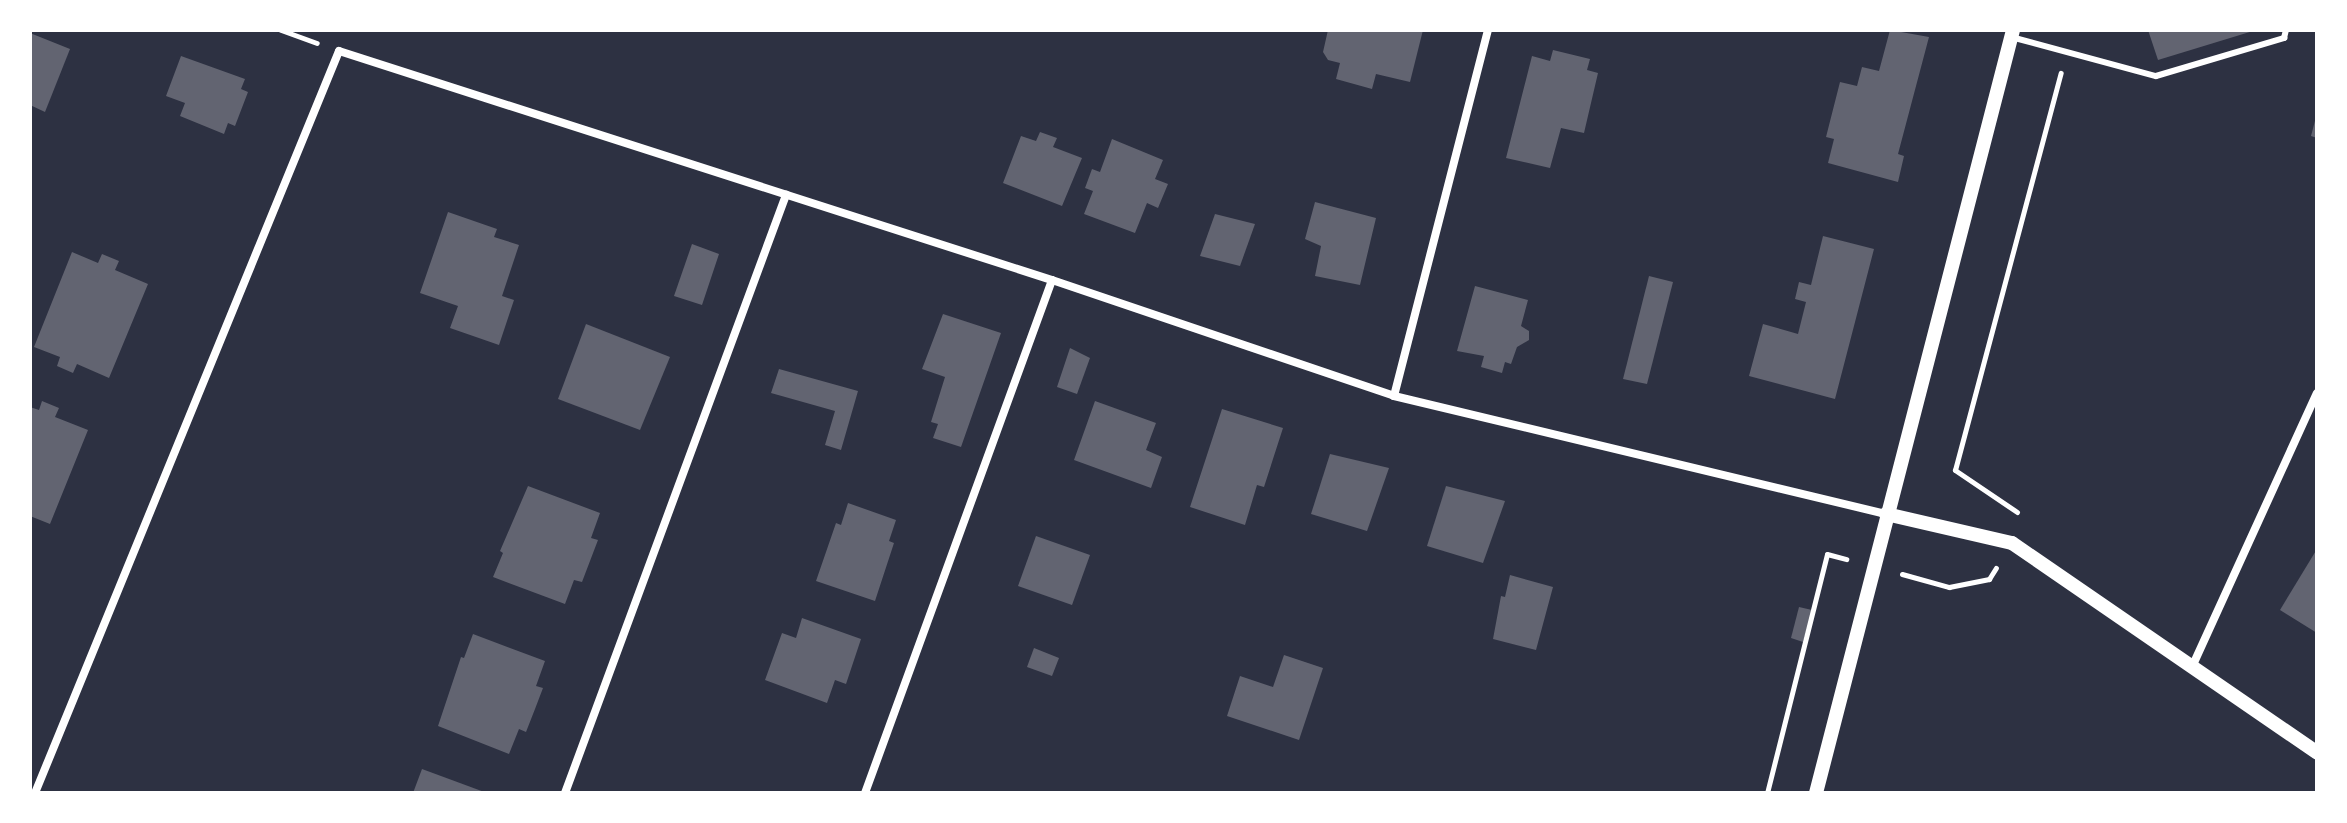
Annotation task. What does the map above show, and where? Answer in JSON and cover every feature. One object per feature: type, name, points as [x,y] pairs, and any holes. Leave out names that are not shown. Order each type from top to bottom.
[{"type":"street","points":[[1394,396],[1488,30]]},
{"type":"street","points":[[1816,793],[1872,566],[2012,33]]},
{"type":"street","points":[[35,793],[339,51],[1052,280],[1394,396],[2012,543],[2317,753]]},
{"type":"street","points":[[565,793],[786,195]]},
{"type":"street","points":[[865,793],[1052,280]]},
{"type":"street","points":[[2192,667],[2317,393]]},
{"type":"lane","points":[[2012,33],[2156,76],[2284,38],[2286,30]]},
{"type":"path","points":[[281,30],[339,51]]},
{"type":"path","points":[[1767,793],[1827,554],[1949,587],[1989,579],[2027,519],[1955,470],[2067,51]]},
{"type":"building","points":[[1328,30],[1423,30],[1410,82],[1376,74],[1372,89],[1336,79],[1340,63],[1328,60],[1323,52]]},
{"type":"building","points":[[1890,30],[1929,37],[1898,154],[1904,156],[1898,182],[1828,163],[1834,139],[1826,137],[1840,82],[1857,86],[1862,67],[1879,71]]},
{"type":"building","points":[[2148,30],[2253,30],[2253,31],[2158,60]]},
{"type":"building","points":[[30,33],[70,49],[45,112],[30,105]]},
{"type":"building","points":[[1553,50],[1590,59],[1587,70],[1598,73],[1584,133],[1561,128],[1550,168],[1506,158],[1532,56],[1550,61]]},
{"type":"building","points":[[181,56],[245,79],[241,89],[248,92],[235,126],[228,123],[224,134],[180,116],[185,103],[166,96]]},
{"type":"building","points":[[2317,118],[2317,138],[2311,136]]},
{"type":"building","points":[[1040,132],[1057,138],[1053,147],[1082,158],[1062,206],[1003,183],[1021,136],[1036,141]]},
{"type":"building","points":[[1112,139],[1163,160],[1155,179],[1168,184],[1158,208],[1147,203],[1135,233],[1084,214],[1093,191],[1085,188],[1092,169],[1100,172]]},
{"type":"building","points":[[1315,202],[1376,218],[1360,285],[1315,276],[1321,246],[1305,239]]},
{"type":"building","points":[[448,212],[497,229],[494,237],[519,245],[502,296],[514,300],[499,345],[450,328],[458,306],[420,293]]},
{"type":"building","points":[[1215,214],[1255,224],[1240,266],[1200,256]]},
{"type":"building","points":[[1823,236],[1874,249],[1835,399],[1749,376],[1763,324],[1798,334],[1806,302],[1795,299],[1799,282],[1811,285]]},
{"type":"building","points":[[692,244],[719,254],[702,305],[674,296]]},
{"type":"building","points":[[72,252],[98,263],[102,254],[119,261],[115,270],[148,284],[109,378],[77,364],[73,373],[57,366],[60,357],[34,347]]},
{"type":"building","points":[[1649,276],[1673,282],[1647,384],[1623,379]]},
{"type":"building","points":[[1475,286],[1528,300],[1521,326],[1529,331],[1529,340],[1517,347],[1511,364],[1505,362],[1502,373],[1481,367],[1484,356],[1457,351]]},
{"type":"building","points":[[943,314],[1001,333],[961,447],[933,438],[938,424],[931,422],[945,377],[922,369]]},
{"type":"building","points":[[586,324],[670,357],[640,430],[558,399]]},
{"type":"building","points":[[1070,348],[1090,358],[1077,394],[1057,387]]},
{"type":"building","points":[[779,369],[858,391],[841,450],[825,445],[835,411],[771,393]]},
{"type":"building","points":[[42,401],[59,408],[55,417],[88,430],[50,524],[30,516],[30,407],[39,410]]},
{"type":"building","points":[[1095,401],[1156,423],[1146,450],[1162,457],[1151,488],[1074,460]]},
{"type":"building","points":[[1222,409],[1283,428],[1264,487],[1257,485],[1245,525],[1190,507]]},
{"type":"building","points":[[1330,454],[1389,468],[1367,531],[1311,514]]},
{"type":"building","points":[[528,486],[600,513],[591,538],[598,540],[582,582],[574,580],[565,604],[493,577],[503,553],[500,551]]},
{"type":"building","points":[[1446,486],[1505,501],[1483,563],[1427,546]]},
{"type":"building","points":[[848,503],[896,520],[889,541],[894,543],[875,601],[816,581],[836,523],[841,525]]},
{"type":"building","points":[[1036,536],[1090,555],[1072,605],[1018,586]]},
{"type":"building","points":[[2317,549],[2317,633],[2280,610]]},
{"type":"building","points":[[1510,575],[1553,587],[1536,650],[1493,639],[1501,596],[1505,597]]},
{"type":"building","points":[[1799,607],[1812,610],[1803,642],[1791,638]]},
{"type":"building","points":[[802,618],[861,639],[846,684],[835,680],[827,703],[765,680],[782,633],[796,638]]},
{"type":"building","points":[[473,634],[545,661],[536,686],[543,688],[535,709],[526,732],[519,729],[509,754],[438,726],[461,657],[464,658]]},
{"type":"building","points":[[1034,648],[1059,658],[1052,676],[1027,667]]},
{"type":"building","points":[[1284,655],[1323,668],[1299,740],[1227,716],[1240,676],[1273,687]]},
{"type":"building","points":[[422,769],[487,793],[413,793]]}]
